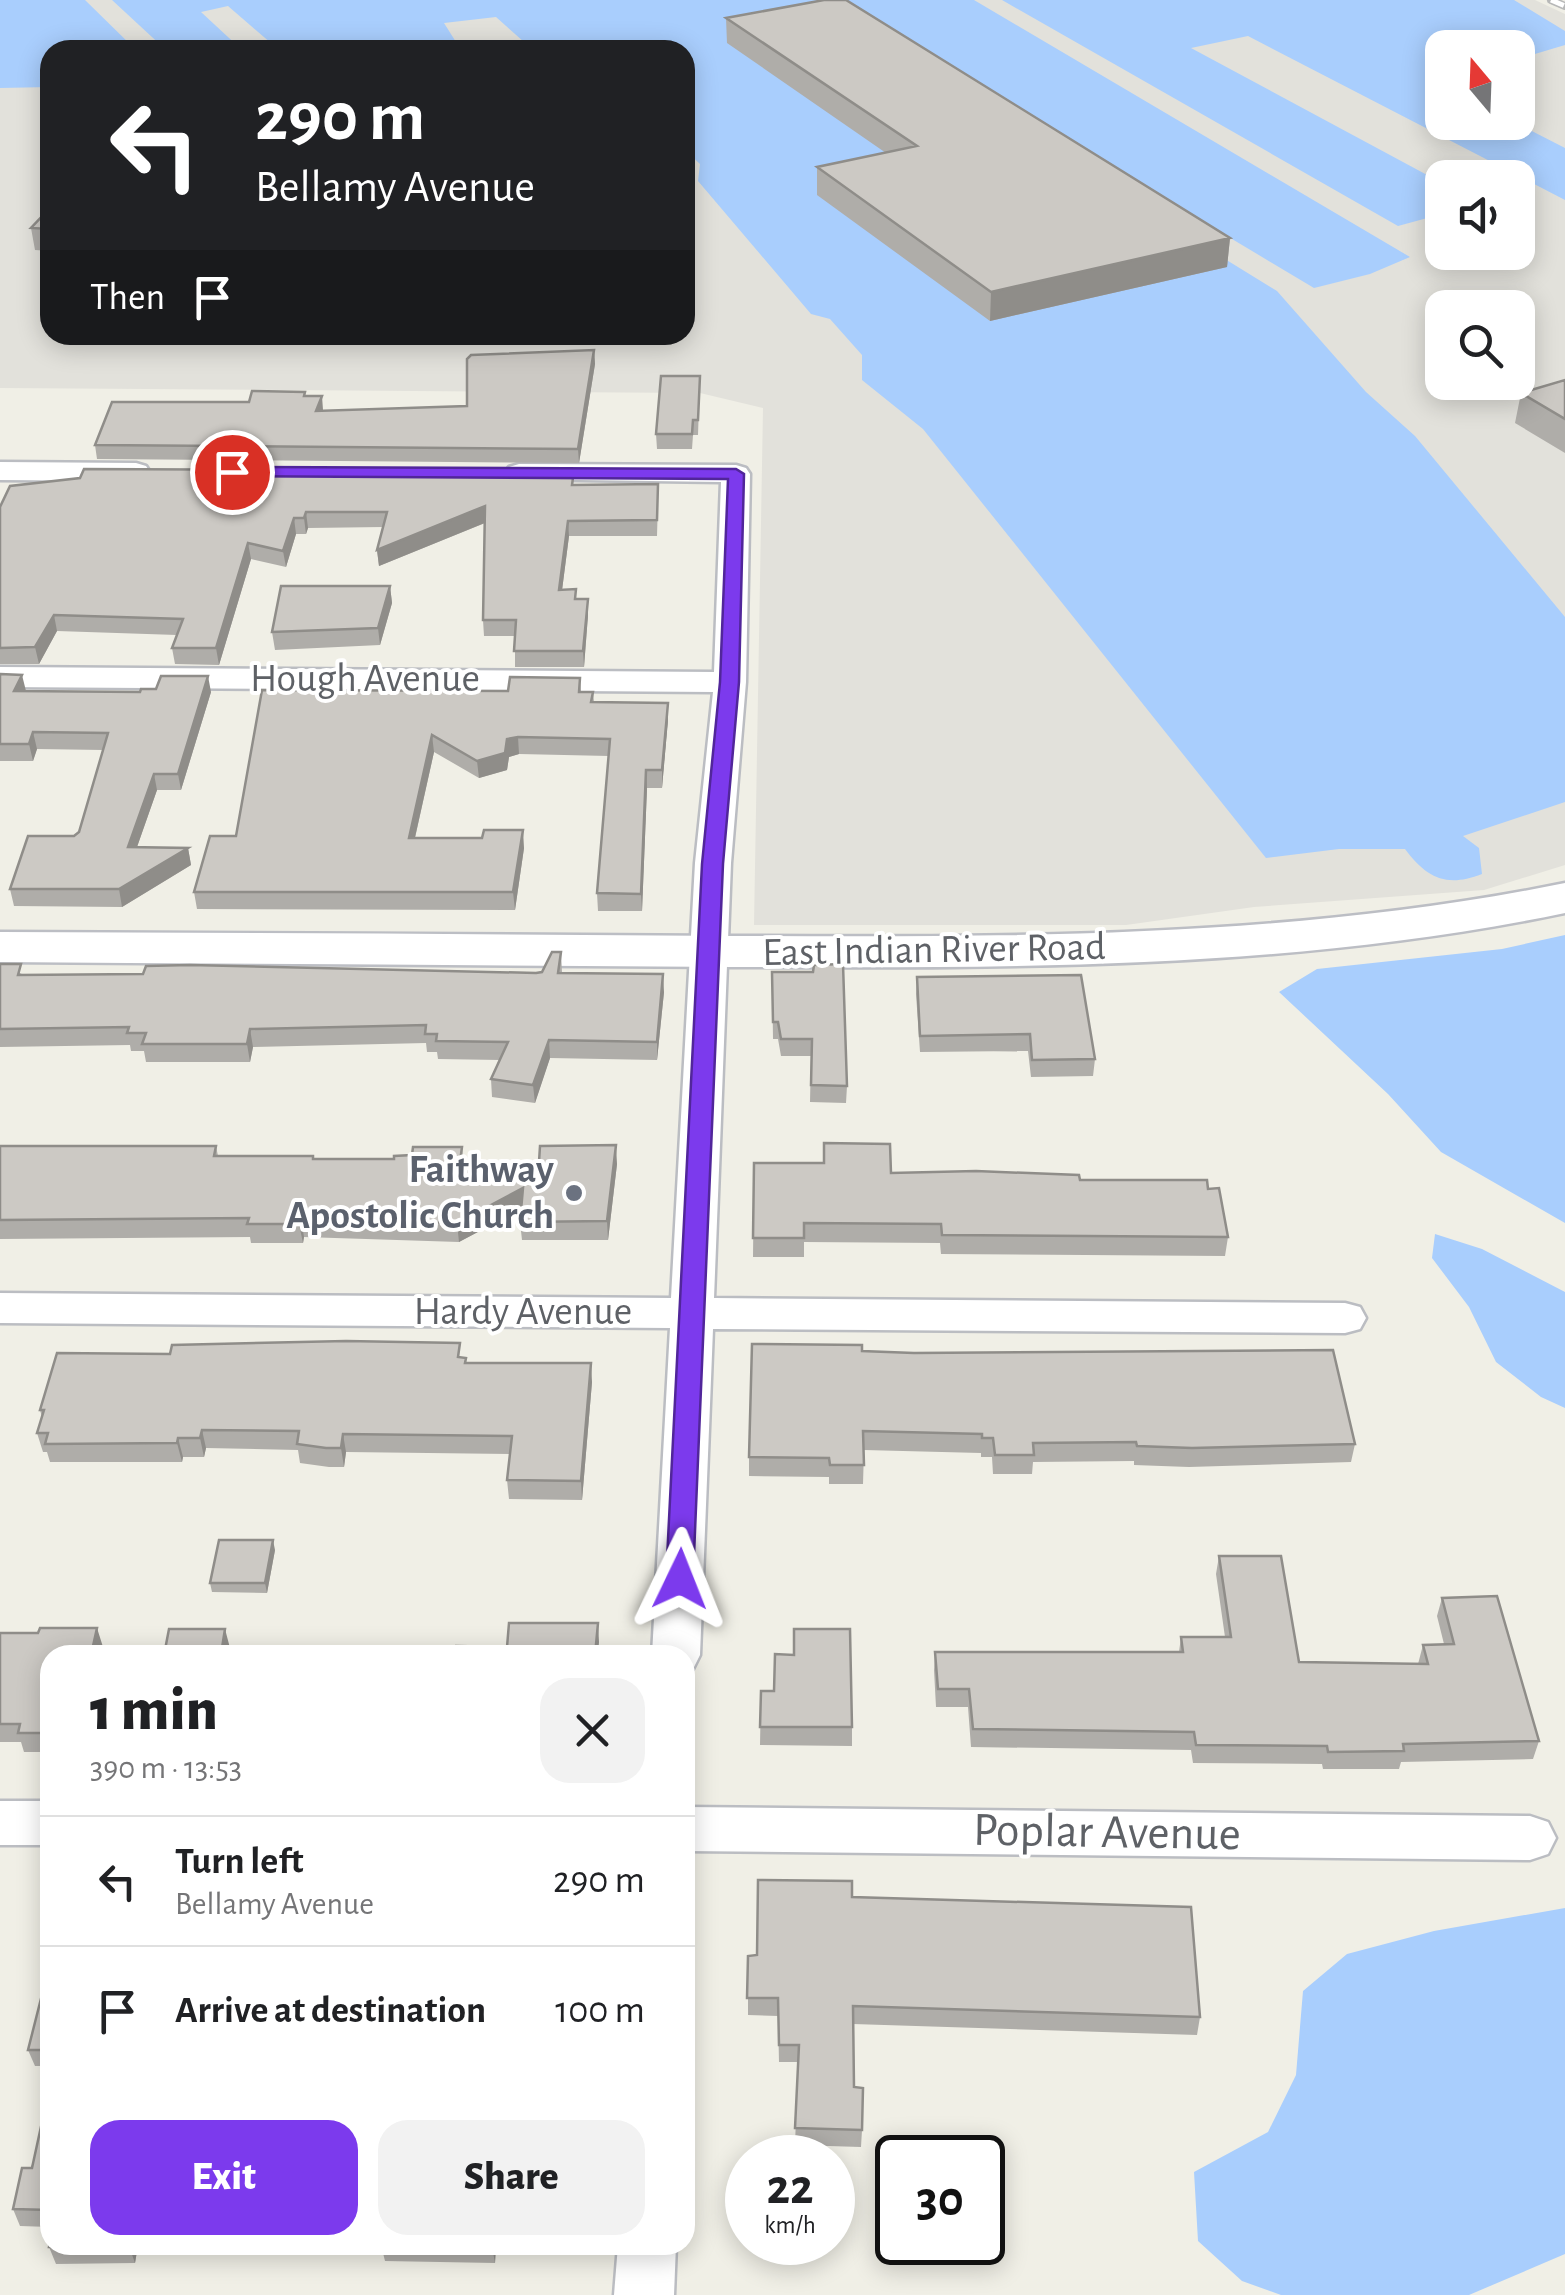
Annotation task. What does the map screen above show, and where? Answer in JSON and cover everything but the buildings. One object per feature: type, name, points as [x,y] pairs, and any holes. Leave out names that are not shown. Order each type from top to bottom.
[{"type":"street","points":[[0,471],[159,472]]},
{"type":"street","points":[[498,473],[736,474],[730,682],[712,864],[676,1645]]},
{"type":"street","name":"Hough Avenue","points":[[0,677],[730,682]]},
{"type":"street","name":"East Indian River Road","points":[[0,948],[1017,954],[1236,942],[1459,920],[1565,898]]},
{"type":"street","name":"Hardy Avenue","points":[[0,1308],[1345,1318]]},
{"type":"street","name":"Poplar Avenue","points":[[695,1829],[1530,1838]]},
{"type":"street","points":[[644,2295],[646,2255]]},
{"type":"shaded area","points":[[0,0],[1535,0],[1565,14],[1565,865],[1484,890],[1254,907],[1126,925],[754,925],[763,408],[700,393],[0,388]]},
{"type":"water","points":[[0,0],[85,0],[126,40],[40,40],[40,87],[0,88]]},
{"type":"water","points":[[112,0],[974,0],[1410,257],[1370,274],[1314,288],[1058,135],[1033,141],[1277,291],[1366,392],[1415,436],[1565,617],[1565,802],[1463,836],[1479,848],[1482,874],[1469,878],[1438,878],[1405,849],[1339,849],[1266,858],[923,429],[862,380],[862,355],[830,319],[811,314],[698,181],[695,40],[522,40],[496,17],[444,23],[455,40],[267,40],[228,6],[201,12],[231,40],[155,40]]},
{"type":"water","points":[[1002,0],[1514,0],[1565,31],[1565,45],[1535,54],[1535,30],[1425,30],[1425,128],[1248,36],[1191,48],[1425,174],[1425,219],[1398,226]]},
{"type":"water","points":[[1535,133],[1565,148],[1565,200],[1535,184],[1535,160],[1488,160],[1449,140],[1535,140]]},
{"type":"water","points":[[1565,935],[1565,1223],[1441,1152],[1388,1094],[1279,992],[1317,969],[1502,949]]},
{"type":"water","points":[[1435,1234],[1482,1249],[1565,1292],[1565,1408],[1541,1397],[1496,1362],[1469,1307],[1432,1258]]},
{"type":"water","points":[[1565,1908],[1565,2254],[1469,2295],[1281,2295],[1242,2281],[1198,2241],[1194,2172],[1268,2132],[1296,2075],[1303,1991],[1347,1954],[1434,1931]]},
{"type":"railway","points":[[1551,0],[1565,6]]},
{"type":"place","name":"Faithway Apostolic Church","points":[[574,1193]]},
{"type":"route","points":[[232,472],[736,474],[730,682],[712,864],[680,1579]]}]
